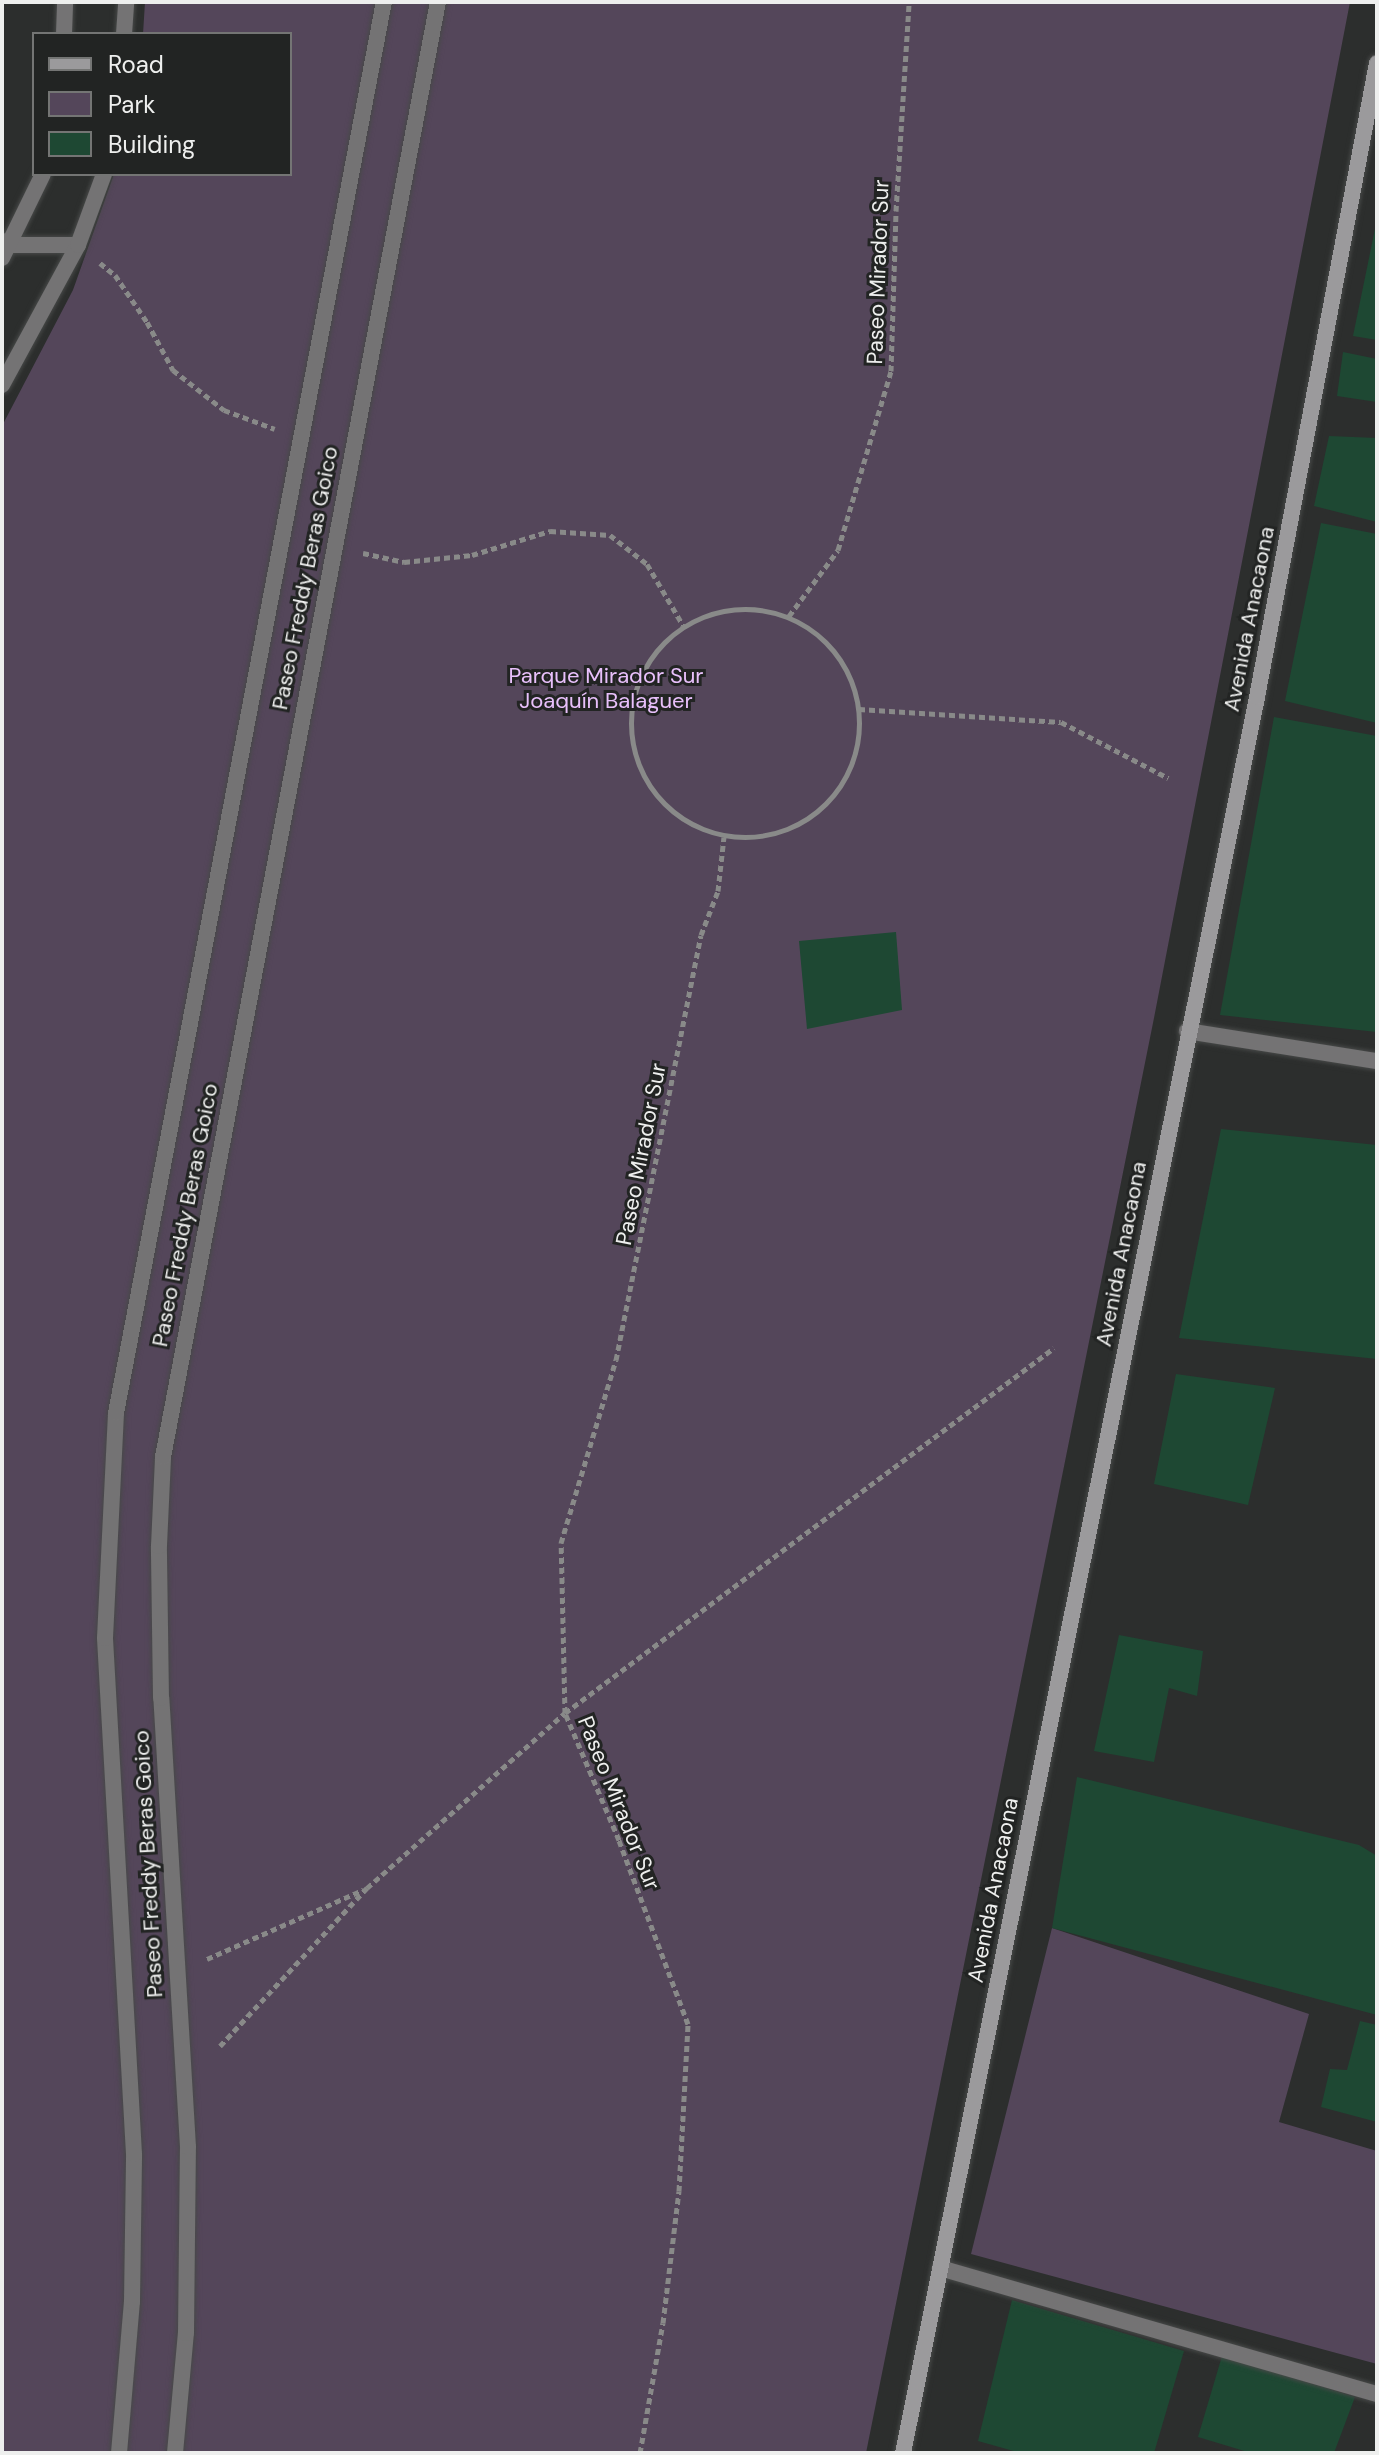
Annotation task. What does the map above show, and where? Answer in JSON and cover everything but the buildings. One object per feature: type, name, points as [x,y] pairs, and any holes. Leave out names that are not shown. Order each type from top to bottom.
[{"type":"main road","name":"Avenida Anacaona","points":[[903,2453],[1187,1031],[1257,697],[1377,63]]},
{"type":"street","points":[[64,32],[65,2]]},
{"type":"street","points":[[124,32],[126,2]]},
{"type":"street","name":"Paseo Freddy Beras Goico","points":[[119,2453],[132,2302],[134,2154],[105,1638],[116,1413],[298,438],[384,2]]},
{"type":"street","name":"Paseo Freddy Beras Goico","points":[[175,2453],[186,2333],[188,2147],[161,1698],[159,1546],[163,1457],[438,2]]},
{"type":"street","points":[[4,248],[42,176]]},
{"type":"street","points":[[2,385],[78,245],[103,176]]},
{"type":"street","points":[[4,248],[78,245]]},
{"type":"street","points":[[1187,1031],[1377,1061]]},
{"type":"street","points":[[940,2268],[1377,2394]]},
{"type":"path","name":"Paseo Mirador Sur","points":[[789,616],[838,550],[891,371],[896,211],[909,2]]},
{"type":"path","points":[[78,245],[115,275],[147,322],[173,370],[224,410],[298,438]]},
{"type":"path","points":[[363,553],[404,562],[472,555],[550,531],[610,535],[647,564],[683,625]]},
{"type":"path","points":[[734,607],[789,616],[823,638],[848,670],[860,723],[849,772],[818,812],[774,835],[724,837],[673,816],[639,772],[628,718],[644,665],[683,625],[734,607]]},
{"type":"path","points":[[859,709],[1061,722],[1168,778]]},
{"type":"path","name":"Paseo Mirador Sur","points":[[640,2453],[663,2323],[678,2205],[688,2024],[619,1840],[565,1713],[561,1543],[616,1360],[701,935],[718,891],[724,837]]},
{"type":"path","points":[[220,2046],[367,1888],[565,1713],[1054,1348]]},
{"type":"path","points":[[207,1959],[367,1888]]},
{"type":"green space","name":"Parque Mirador Sur Joaquín Balaguer","points":[[145,2],[1350,2],[1154,1018],[866,2453],[2,2453],[2,426],[73,290],[113,176],[292,176],[292,32],[143,32]]},
{"type":"green space","points":[[1052,1928],[1309,2014],[1279,2122],[1377,2151],[1377,2364],[971,2254]]}]
